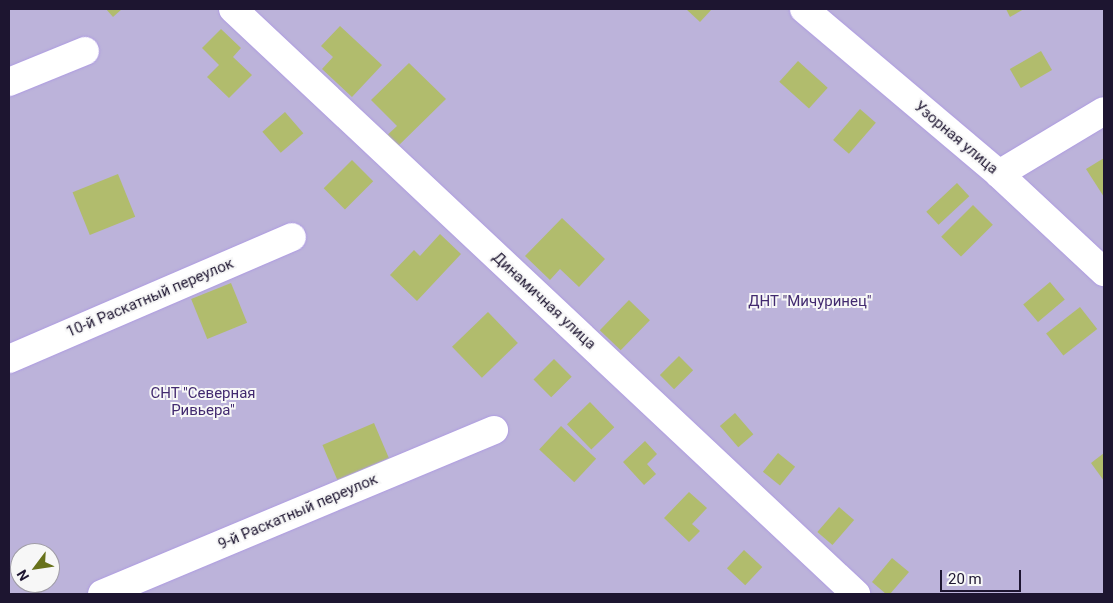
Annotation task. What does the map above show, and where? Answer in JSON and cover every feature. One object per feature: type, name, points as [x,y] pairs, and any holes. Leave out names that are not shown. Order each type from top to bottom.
[{"type":"street","name":"Динамичная улица","points":[[233,9],[856,594]]},
{"type":"street","name":"Узорная улица","points":[[804,9],[999,174],[1104,272]]},
{"type":"street","points":[[9,82],[85,51]]},
{"type":"street","points":[[999,174],[1104,111]]},
{"type":"street","name":"10-й Раскатный переулок","points":[[9,359],[292,237]]},
{"type":"street","name":"9-й Раскатный переулок","points":[[102,594],[494,430]]},
{"type":"green space","name":"ДНТ \"Мичуринец\"","points":[[9,9],[1104,9],[1104,594],[9,594]]},
{"type":"building","points":[[106,9],[122,9],[113,17]]},
{"type":"building","points":[[686,9],[712,9],[700,22]]},
{"type":"building","points":[[1006,9],[1024,9],[1010,17]]},
{"type":"building","points":[[340,26],[382,65],[352,97],[322,69],[333,57],[321,46]]},
{"type":"building","points":[[221,29],[241,48],[233,57],[252,75],[229,98],[207,77],[219,65],[202,48]]},
{"type":"building","points":[[1041,51],[1052,70],[1021,88],[1010,69]]},
{"type":"building","points":[[798,61],[828,88],[809,109],[779,82]]},
{"type":"building","points":[[409,63],[446,99],[394,150],[383,139],[397,126],[371,100]]},
{"type":"building","points":[[860,109],[876,123],[849,154],[833,140]]},
{"type":"building","points":[[285,112],[303,133],[281,153],[262,132]]},
{"type":"building","points":[[1104,158],[1104,197],[1086,169]]},
{"type":"building","points":[[352,160],[373,181],[345,209],[324,188]]},
{"type":"building","points":[[118,174],[135,217],[90,235],[73,192]]},
{"type":"building","points":[[957,183],[969,196],[939,225],[926,212]]},
{"type":"building","points":[[973,205],[993,225],[961,257],[941,237]]},
{"type":"building","points":[[562,218],[605,259],[579,287],[560,269],[550,280],[525,256]]},
{"type":"building","points":[[440,234],[461,254],[417,301],[390,275],[414,250],[420,256]]},
{"type":"building","points":[[1050,282],[1065,300],[1038,322],[1023,304]]},
{"type":"building","points":[[231,283],[247,323],[207,339],[191,299]]},
{"type":"building","points":[[629,300],[650,320],[621,350],[600,330]]},
{"type":"building","points":[[1080,307],[1097,329],[1063,356],[1046,333]]},
{"type":"building","points":[[488,312],[518,343],[482,378],[452,347]]},
{"type":"building","points":[[679,356],[693,370],[674,389],[660,375]]},
{"type":"building","points":[[554,359],[572,377],[551,397],[533,380]]},
{"type":"building","points":[[590,402],[614,427],[591,449],[567,424]]},
{"type":"building","points":[[735,413],[753,434],[738,447],[720,426]]},
{"type":"building","points":[[374,423],[389,458],[337,480],[322,445]]},
{"type":"building","points":[[561,426],[596,459],[574,482],[539,449]]},
{"type":"building","points":[[645,441],[657,454],[647,464],[656,474],[644,485],[623,462]]},
{"type":"building","points":[[778,453],[795,467],[780,485],[763,472]]},
{"type":"building","points":[[1104,453],[1104,481],[1091,463]]},
{"type":"building","points":[[689,492],[707,508],[692,524],[700,531],[689,542],[664,518]]},
{"type":"building","points":[[839,507],[854,520],[832,545],[817,532]]},
{"type":"building","points":[[744,550],[762,567],[745,585],[727,568]]},
{"type":"building","points":[[892,558],[909,572],[890,594],[886,594],[872,582]]},
{"type":"park label","name":"СНТ \"Северная Ривьера\"","points":[[203,402]]}]
